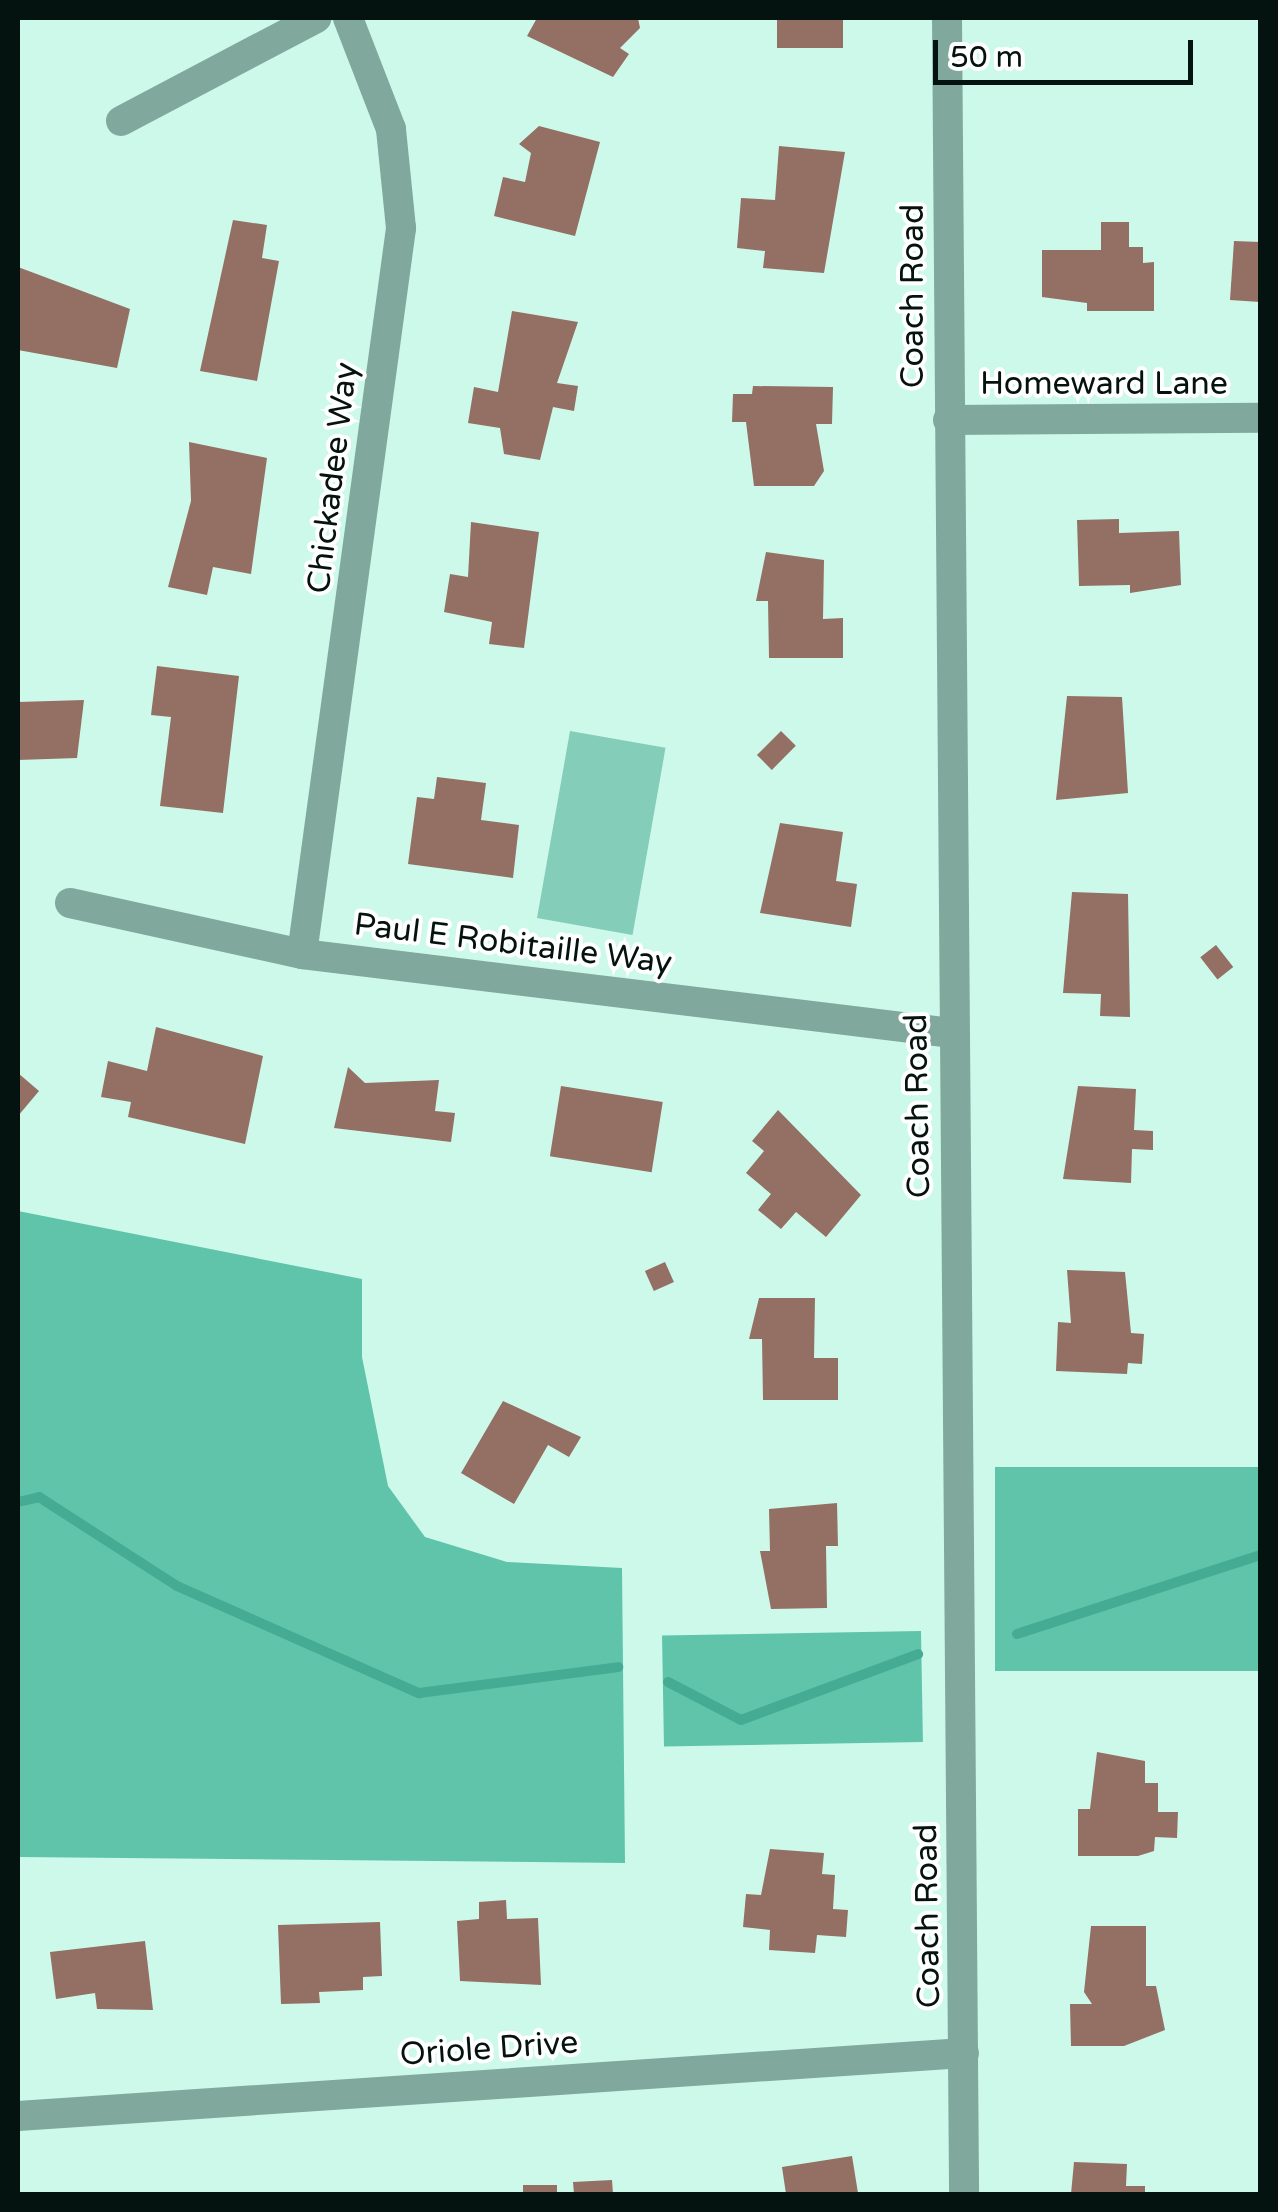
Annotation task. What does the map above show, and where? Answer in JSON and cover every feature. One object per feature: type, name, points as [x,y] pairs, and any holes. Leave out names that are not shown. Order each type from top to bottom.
[{"type":"street","points":[[121,120],[316,18]]},
{"type":"street","name":"Chickadee Way","points":[[302,954],[400,228],[390,129],[348,18]]},
{"type":"street","name":"Coach Road","points":[[947,18],[964,2194]]},
{"type":"street","name":"Homeward Lane","points":[[948,420],[1260,418]]},
{"type":"street","name":"Paul E Robitaille Way","points":[[70,903],[302,954],[952,1032]]},
{"type":"street","name":"Oriole Drive","points":[[18,2116],[964,2053]]},
{"type":"green space","points":[[570,731],[666,748],[633,935],[537,918]]},
{"type":"green space","points":[[18,1211],[362,1279],[362,1357],[388,1486],[425,1537],[507,1562],[622,1568],[625,1863],[18,1857]]},
{"type":"green space","points":[[995,1467],[1260,1467],[1260,1671],[995,1671]]},
{"type":"green space","points":[[921,1631],[923,1742],[664,1747],[662,1636]]},
{"type":"building","points":[[537,18],[638,18],[640,28],[620,48],[629,54],[613,77],[527,36]]},
{"type":"building","points":[[777,18],[843,18],[843,48],[777,48]]},
{"type":"building","points":[[539,126],[600,142],[575,236],[494,216],[503,177],[525,182],[531,153],[519,144]]},
{"type":"building","points":[[779,146],[845,152],[824,273],[763,268],[765,251],[737,248],[741,198],[775,200]]},
{"type":"building","points":[[233,220],[267,225],[262,258],[279,261],[257,381],[200,371]]},
{"type":"building","points":[[1101,222],[1129,222],[1129,247],[1143,247],[1143,263],[1154,262],[1154,311],[1087,311],[1087,303],[1042,297],[1042,250],[1101,250]]},
{"type":"building","points":[[1234,241],[1260,242],[1260,302],[1230,300]]},
{"type":"building","points":[[18,267],[130,309],[117,368],[18,350]]},
{"type":"building","points":[[512,311],[578,322],[557,383],[578,386],[574,411],[553,407],[540,460],[504,454],[500,428],[468,423],[474,387],[498,392]]},
{"type":"building","points":[[753,386],[833,387],[832,424],[816,424],[824,471],[814,486],[754,486],[746,422],[732,422],[733,394],[752,394]]},
{"type":"building","points":[[189,442],[267,458],[251,574],[213,567],[207,595],[168,587],[191,501]]},
{"type":"building","points":[[1119,519],[1119,533],[1179,531],[1181,585],[1130,593],[1130,585],[1079,586],[1077,520]]},
{"type":"building","points":[[471,522],[539,532],[524,648],[489,644],[492,622],[444,612],[450,574],[468,577]]},
{"type":"building","points":[[766,552],[824,560],[823,619],[843,618],[843,658],[769,658],[768,601],[756,601]]},
{"type":"building","points":[[157,666],[239,676],[223,813],[160,806],[171,717],[151,715]]},
{"type":"building","points":[[1067,696],[1122,697],[1128,793],[1056,800]]},
{"type":"building","points":[[84,700],[77,758],[18,760],[18,702]]},
{"type":"building","points":[[781,731],[796,746],[772,770],[757,755]]},
{"type":"building","points":[[437,777],[486,783],[481,820],[519,825],[513,878],[408,864],[417,797],[434,799]]},
{"type":"building","points":[[780,823],[843,832],[836,881],[857,884],[851,927],[760,913]]},
{"type":"building","points":[[1072,892],[1128,894],[1130,1017],[1100,1016],[1101,994],[1063,993]]},
{"type":"building","points":[[1216,945],[1233,967],[1217,979],[1200,957]]},
{"type":"building","points":[[156,1027],[263,1056],[245,1144],[128,1117],[131,1102],[101,1097],[108,1061],[147,1071]]},
{"type":"building","points":[[348,1067],[365,1083],[439,1080],[435,1111],[455,1113],[451,1142],[334,1128]]},
{"type":"building","points":[[18,1073],[39,1091],[18,1116]]},
{"type":"building","points":[[561,1086],[663,1102],[652,1172],[550,1156]]},
{"type":"building","points":[[1078,1086],[1136,1089],[1134,1130],[1153,1131],[1153,1150],[1132,1149],[1131,1183],[1063,1179]]},
{"type":"building","points":[[778,1110],[861,1195],[826,1237],[796,1212],[781,1229],[758,1210],[771,1194],[746,1173],[764,1151],[752,1141]]},
{"type":"building","points":[[665,1262],[674,1282],[654,1291],[645,1271]]},
{"type":"building","points":[[1067,1270],[1125,1272],[1131,1333],[1144,1334],[1142,1364],[1128,1363],[1127,1374],[1056,1371],[1058,1322],[1071,1323]]},
{"type":"building","points":[[759,1298],[815,1298],[814,1358],[838,1358],[838,1400],[763,1400],[762,1339],[749,1339]]},
{"type":"building","points":[[503,1401],[581,1437],[569,1457],[548,1445],[514,1504],[461,1473]]},
{"type":"building","points":[[837,1503],[838,1546],[826,1546],[827,1608],[771,1609],[760,1551],[770,1551],[769,1509]]},
{"type":"building","points":[[1097,1752],[1145,1761],[1145,1783],[1158,1783],[1158,1812],[1178,1812],[1177,1838],[1155,1837],[1154,1851],[1138,1856],[1078,1856],[1078,1809],[1090,1809]]},
{"type":"building","points":[[770,1849],[824,1853],[822,1874],[835,1875],[833,1909],[848,1910],[846,1937],[817,1935],[815,1953],[769,1950],[770,1930],[743,1927],[746,1894],[761,1895]]},
{"type":"building","points":[[506,1900],[507,1919],[538,1918],[541,1985],[460,1981],[457,1921],[479,1919],[479,1902]]},
{"type":"building","points":[[380,1922],[382,1976],[363,1977],[363,1990],[319,1992],[320,2003],[281,2004],[278,1925]]},
{"type":"building","points":[[1091,1926],[1146,1926],[1146,1986],[1156,1986],[1165,2030],[1124,2046],[1071,2046],[1070,2004],[1092,2004],[1084,1992]]},
{"type":"building","points":[[145,1941],[153,2010],[97,2009],[95,1993],[56,1999],[50,1952]]},
{"type":"building","points":[[852,2156],[858,2193],[786,2194],[782,2167]]},
{"type":"building","points":[[1074,2162],[1127,2164],[1126,2186],[1145,2186],[1145,2194],[1071,2194]]},
{"type":"building","points":[[612,2180],[613,2194],[574,2194],[573,2182]]},
{"type":"building","points":[[523,2185],[557,2185],[557,2194],[523,2194]]},
{"type":"waterway","points":[[18,1502],[39,1497],[177,1586],[419,1693],[618,1667]]},
{"type":"waterway","points":[[1017,1634],[1260,1555]]},
{"type":"waterway","points":[[668,1682],[741,1720],[918,1654]]}]
